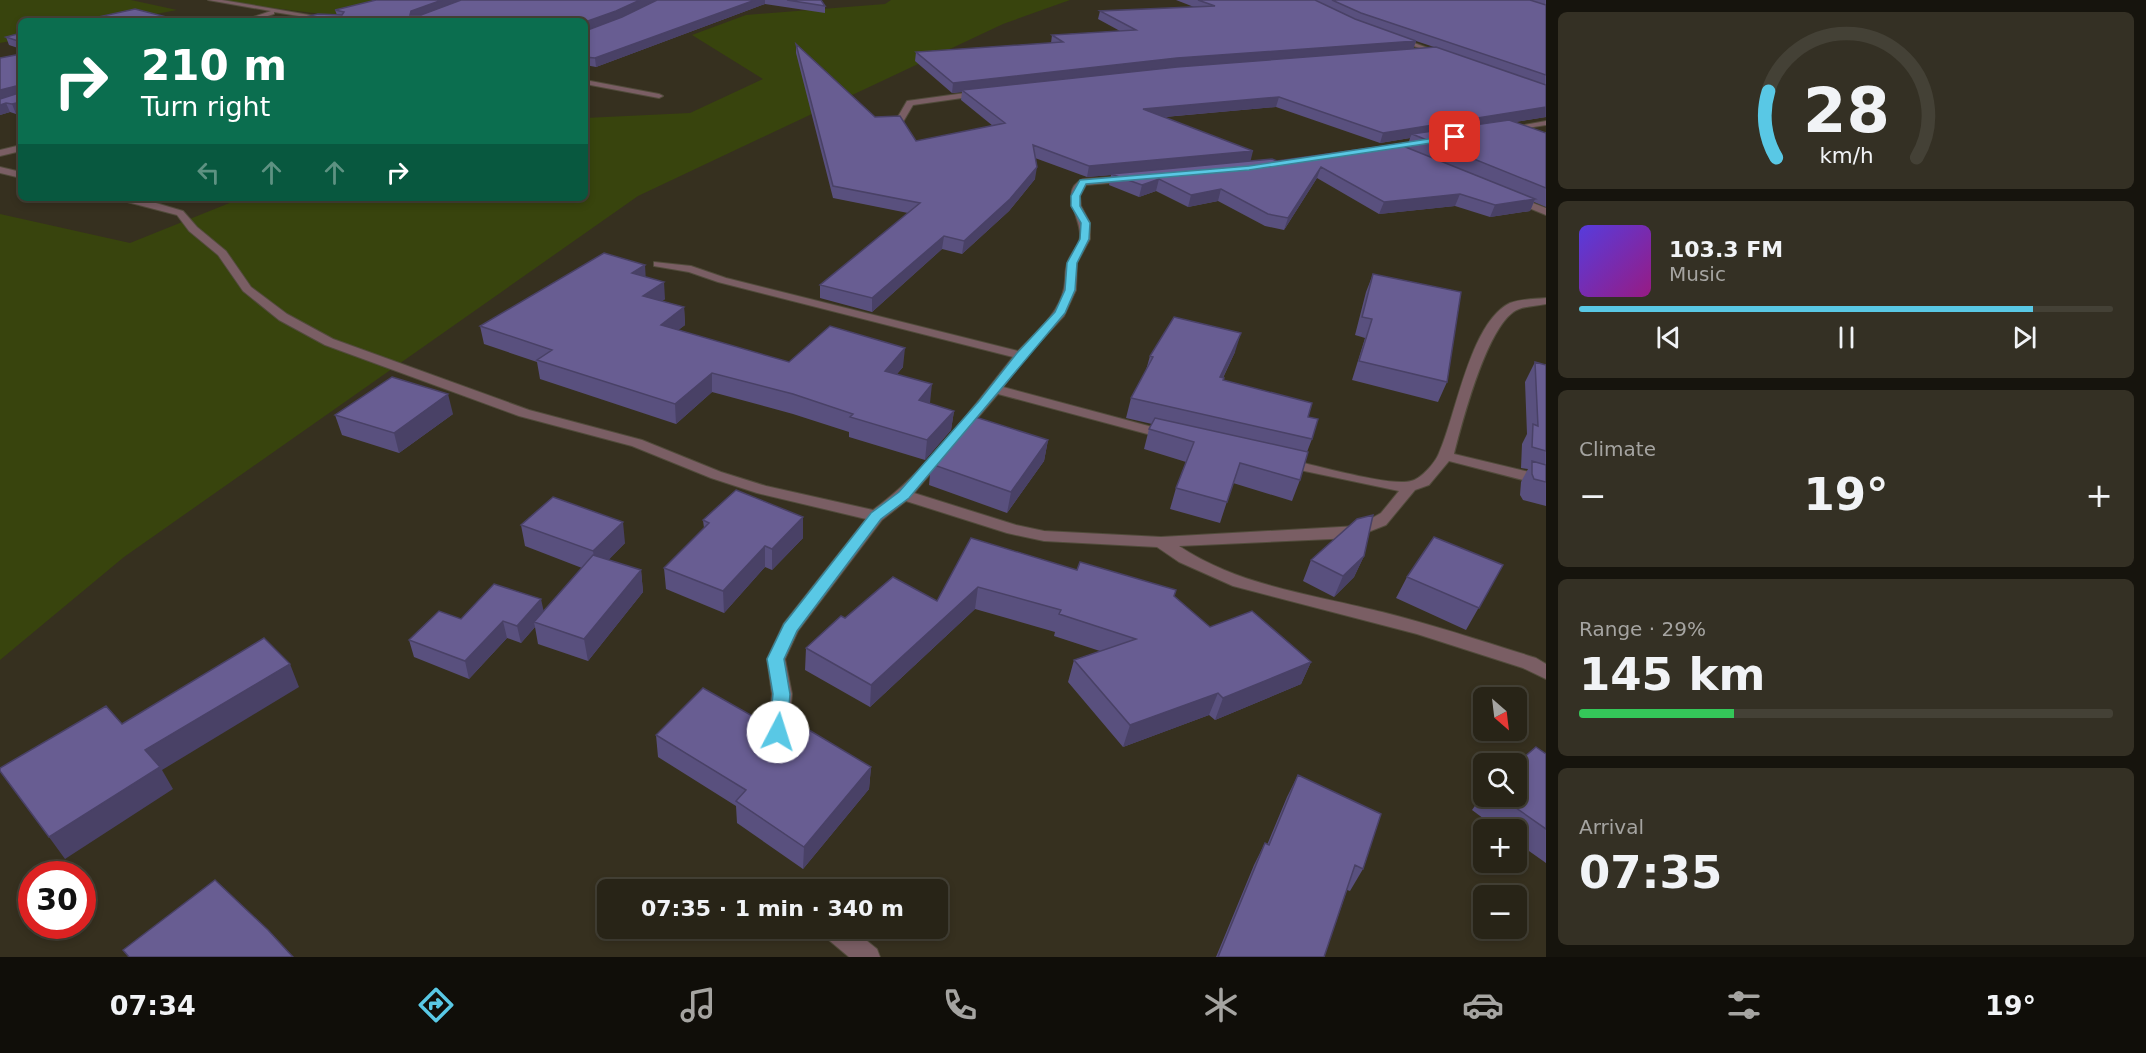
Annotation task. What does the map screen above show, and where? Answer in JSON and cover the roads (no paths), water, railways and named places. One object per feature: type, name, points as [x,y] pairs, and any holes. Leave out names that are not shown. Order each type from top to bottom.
[{"type":"street","points":[[211,0],[318,18]]},
{"type":"street","points":[[255,18],[275,12]]},
{"type":"street","points":[[1389,36],[1445,56]]},
{"type":"street","points":[[1412,53],[1434,52]]},
{"type":"street","points":[[588,83],[659,96]]},
{"type":"street","points":[[900,120],[910,103],[990,92]]},
{"type":"street","points":[[1499,130],[1546,123]]},
{"type":"street","points":[[0,153],[18,149]]},
{"type":"street","points":[[0,170],[18,174]]},
{"type":"street","points":[[778,732],[782,694],[776,659],[790,628],[876,516],[904,495],[995,389],[1021,355],[1060,313],[1070,290],[1072,263],[1085,239],[1085,223],[1076,206],[1075,196],[1083,182],[1139,178]]},
{"type":"street","points":[[1504,195],[1546,212]]},
{"type":"street","points":[[139,201],[180,213],[193,229],[222,253],[247,289],[283,317],[329,342],[524,413],[637,443],[716,475],[762,490],[876,516]]},
{"type":"street","points":[[658,264],[691,269],[733,283],[1021,355]]},
{"type":"street","points":[[1270,459],[1388,486],[1410,487],[1424,482],[1446,456],[1462,399],[1487,337],[1501,316],[1514,306],[1546,301]]},
{"type":"street","points":[[995,389],[1182,438]]},
{"type":"street","points":[[1446,456],[1546,481]]},
{"type":"street","points":[[904,495],[1013,529],[1044,536],[1161,542],[1353,533],[1375,528],[1393,510],[1410,487]]},
{"type":"street","points":[[1161,542],[1175,552],[1218,572],[1269,591],[1387,619],[1529,663],[1546,672]]},
{"type":"street","points":[[846,939],[868,957]]}]
